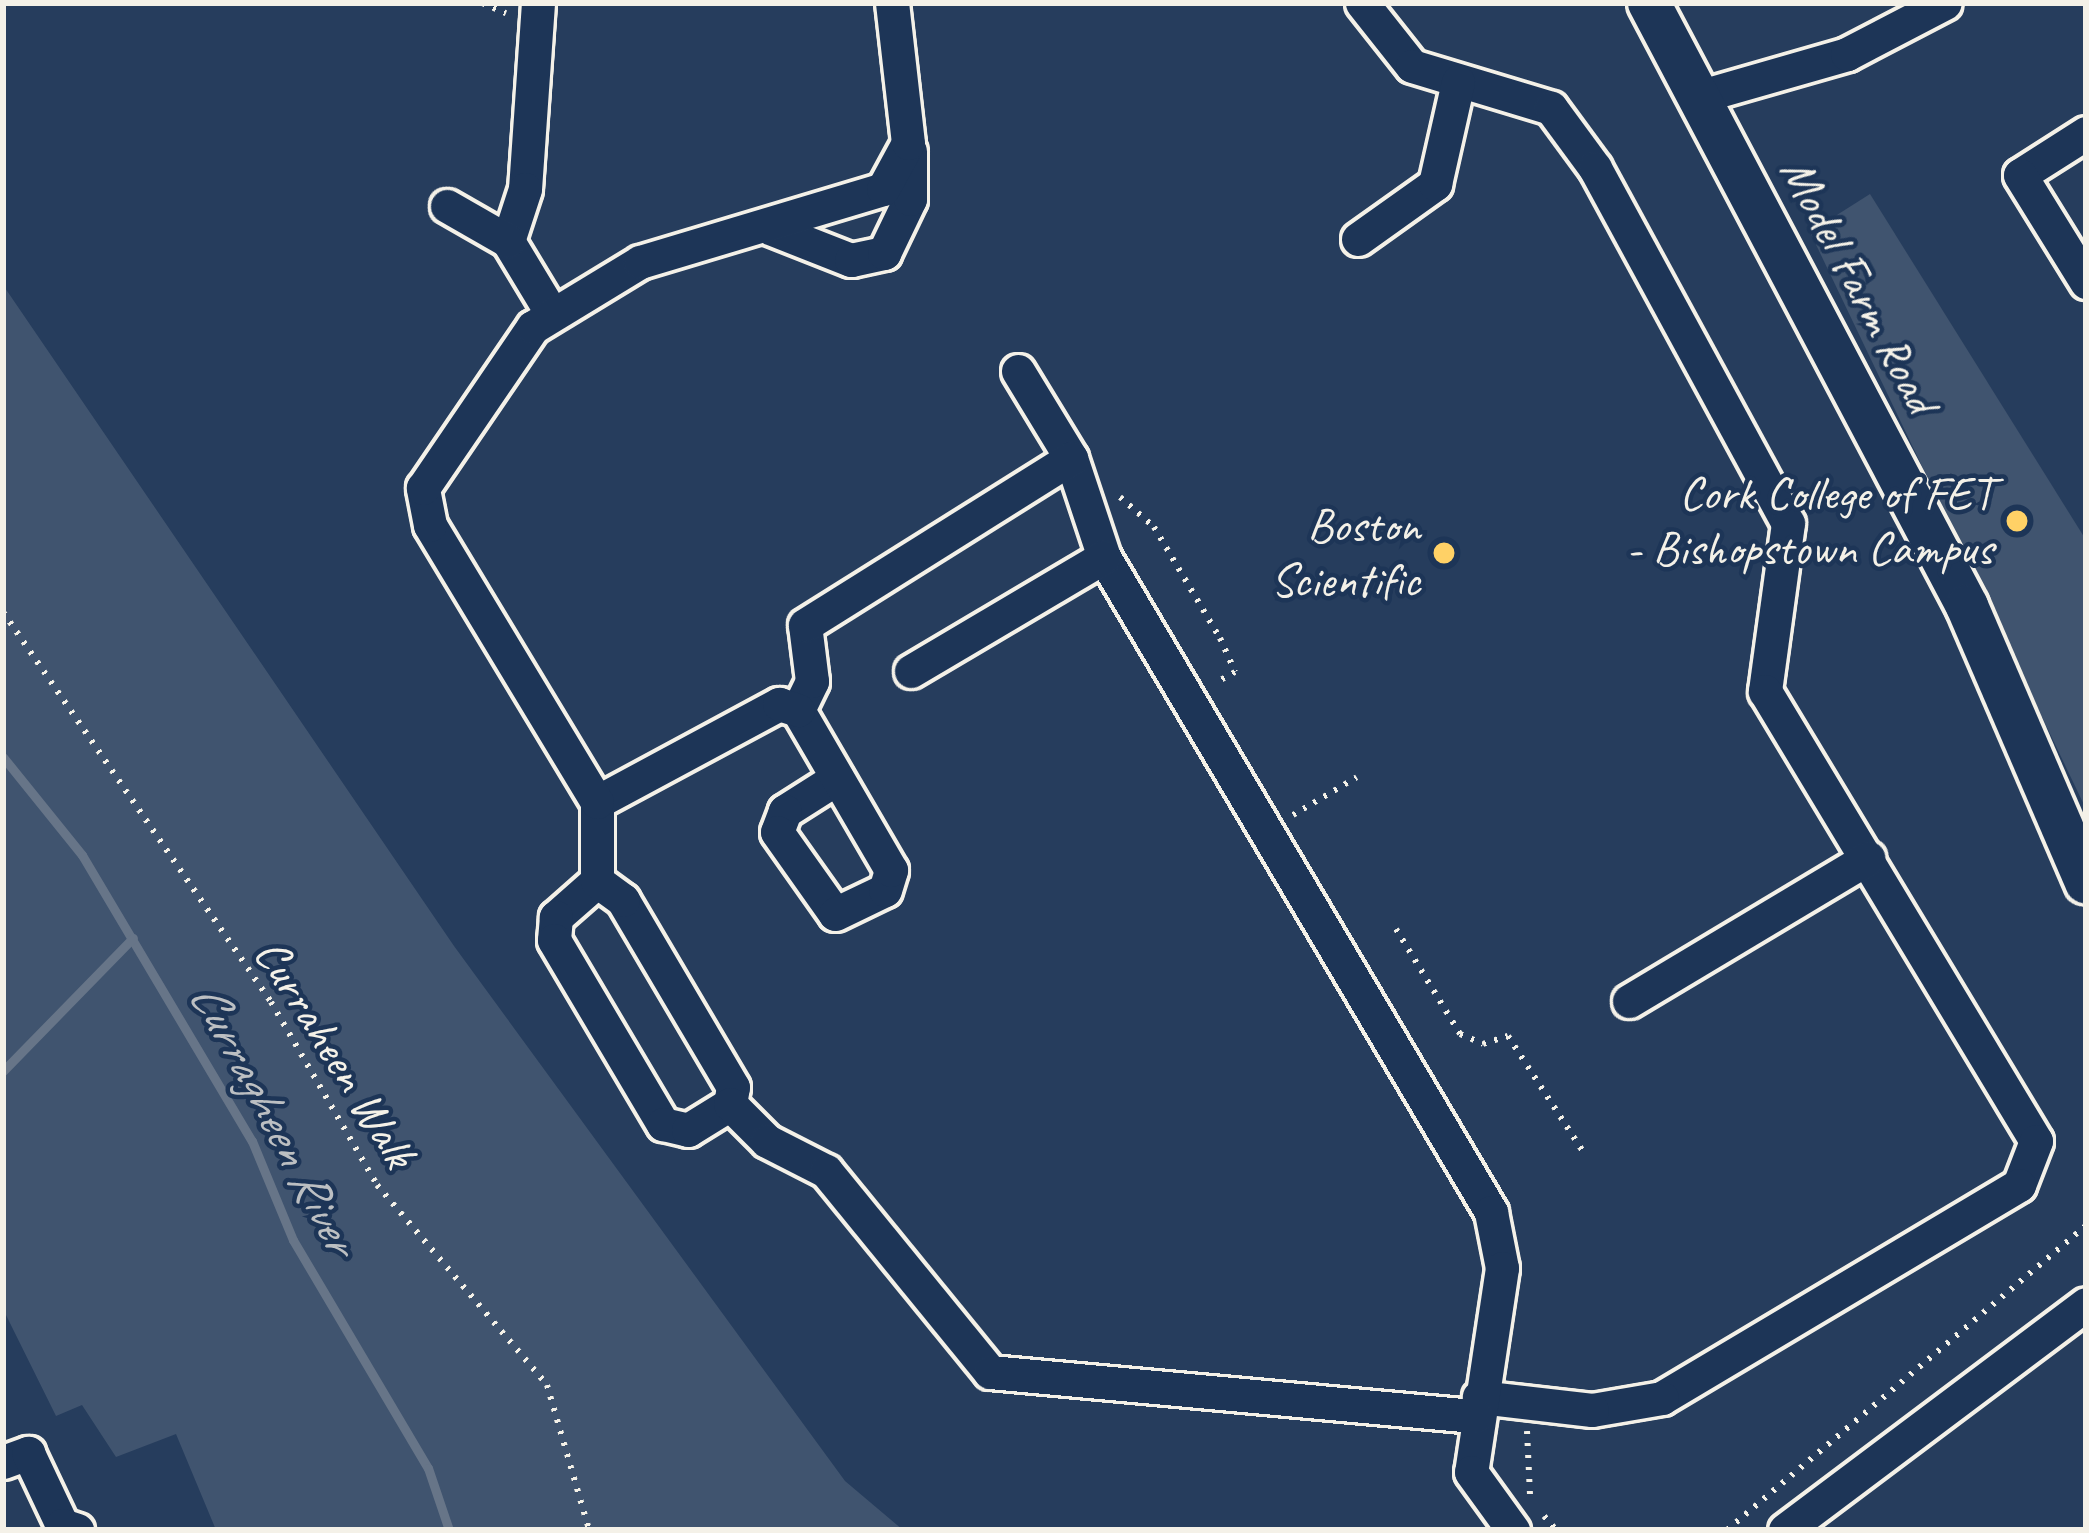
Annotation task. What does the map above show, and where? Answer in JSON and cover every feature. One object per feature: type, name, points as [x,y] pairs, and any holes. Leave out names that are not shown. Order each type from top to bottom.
[{"type":"main road","name":"Model Farm Road","points":[[1649,3],[1967,606],[2086,882]]},
{"type":"street","points":[[759,227],[851,260],[884,253],[910,199],[892,3]]},
{"type":"street","points":[[730,1104],[767,1141],[826,1171],[990,1372],[1478,1407],[1529,1403],[1592,1410],[1662,1398],[2029,1172],[2027,1123],[1765,691],[1763,644],[1787,548],[1778,493],[1574,136],[1530,96],[1458,82],[1412,66],[1362,3]]},
{"type":"street","points":[[1701,96],[1847,54],[1941,4]]},
{"type":"street","points":[[508,242],[525,190],[525,9]]},
{"type":"street","points":[[1358,238],[1436,184],[1458,82]]},
{"type":"street","points":[[2086,133],[2020,175],[2086,282]]},
{"type":"street","points":[[597,802],[423,505],[429,473],[552,314],[640,262],[884,189],[908,143]]},
{"type":"street","points":[[447,206],[508,242],[552,314]]},
{"type":"street","points":[[1018,371],[1074,469],[1103,557],[1501,1238],[1471,1472],[1513,1530]]},
{"type":"street","points":[[798,710],[812,682],[813,611],[1074,469]]},
{"type":"street","points":[[910,671],[1103,557]]},
{"type":"street","points":[[730,1104],[733,1087],[656,956],[597,881],[589,828],[597,802],[779,704],[798,710],[837,778]]},
{"type":"street","points":[[1629,1000],[1868,857]]},
{"type":"street","points":[[597,881],[551,927],[650,1103],[673,1132],[730,1104]]},
{"type":"street","points":[[1785,1530],[2086,1304]]},
{"type":"street","points":[[3,1462],[28,1453],[66,1528]]},
{"type":"path","points":[[482,3],[525,9]]},
{"type":"path","points":[[1074,469],[1115,490],[1154,527],[1220,638],[1234,672],[1188,700]]},
{"type":"path","name":"Curraheen Walk","points":[[3,612],[271,1002],[376,1185],[547,1385],[589,1530]]},
{"type":"path","points":[[1265,831],[1357,777]]},
{"type":"path","points":[[1396,929],[1460,1034],[1484,1044],[1508,1036],[1586,1156]]},
{"type":"path","points":[[1726,1530],[2086,1226]]},
{"type":"path","points":[[1529,1403],[1527,1490],[1556,1530]]},
{"type":"shaded area","points":[[1870,194],[2086,540],[2086,809],[1810,232]]},
{"type":"shaded area","points":[[3,285],[454,946],[845,1481],[903,1530],[216,1530],[176,1434],[116,1457],[82,1405],[56,1416],[3,1309]]},
{"type":"waterway","name":"Curragheen River","points":[[3,757],[82,855],[252,1141],[293,1240],[428,1468],[449,1530]]},
{"type":"waterway","points":[[3,1071],[133,938]]},
{"type":"place","name":"Cork College of FET - Bishopstown Campus","points":[[2017,521]]},
{"type":"place","name":"Boston Scientific","points":[[1444,553]]}]
